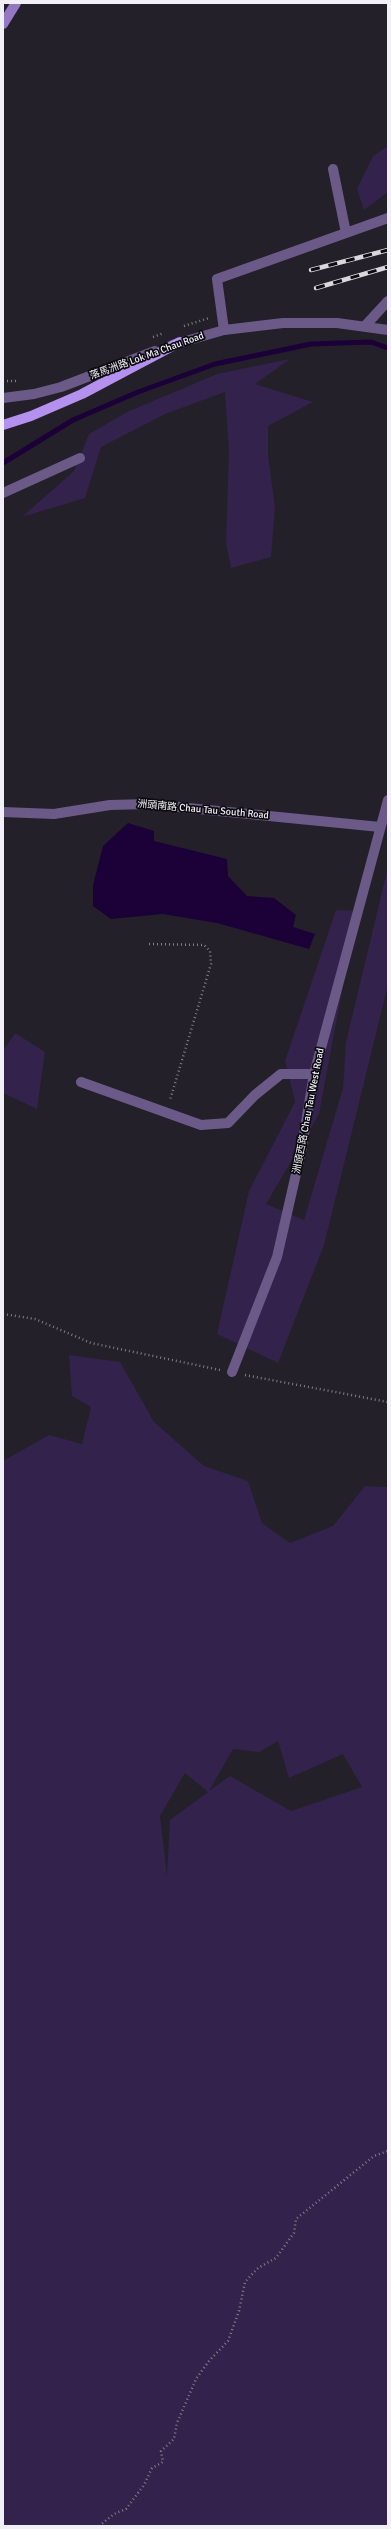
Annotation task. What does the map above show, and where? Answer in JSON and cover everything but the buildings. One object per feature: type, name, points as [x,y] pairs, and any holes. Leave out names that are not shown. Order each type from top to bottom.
[{"type":"main road","points":[[3,24],[16,3]]},
{"type":"main road","points":[[3,425],[31,416],[82,394],[180,342]]},
{"type":"street","points":[[333,169],[346,233]]},
{"type":"street","points":[[224,330],[217,279],[388,218]]},
{"type":"street","points":[[365,326],[388,301]]},
{"type":"street","name":"落馬洲路 Lok Ma Chau Road","points":[[3,398],[60,387],[180,342],[224,330],[290,323],[365,326],[388,330]]},
{"type":"street","points":[[3,493],[80,458]]},
{"type":"street","name":"洲頭西路 Chau Tau West Road","points":[[232,1372],[277,1257],[301,1152],[314,1074],[388,800]]},
{"type":"street","name":"洲頭南路 Chau Tau South Road","points":[[3,812],[54,814],[110,805],[148,804],[380,828]]},
{"type":"street","points":[[81,1082],[201,1125],[228,1123],[255,1095],[281,1074],[314,1074]]},
{"type":"path","points":[[149,944],[204,945],[210,950],[211,964],[166,1112]]},
{"type":"path","points":[[3,1314],[35,1319],[91,1343],[388,1402]]},
{"type":"path","points":[[99,2526],[114,2514],[126,2509],[144,2485],[152,2468],[163,2462],[161,2451],[174,2439],[177,2423],[196,2379],[208,2361],[228,2341],[239,2311],[245,2282],[258,2268],[276,2258],[294,2233],[296,2219],[374,2156],[388,2151]]},
{"type":"shaded area","points":[[388,146],[388,192],[364,210],[357,189],[373,156]]},
{"type":"shaded area","points":[[290,359],[255,384],[313,402],[268,426],[268,455],[275,507],[271,557],[231,568],[226,543],[229,451],[225,392],[165,414],[101,447],[85,498],[22,517],[74,471],[89,434],[127,412],[217,374]]},
{"type":"shaded area","points":[[128,823],[154,831],[154,841],[227,859],[228,876],[247,896],[274,898],[296,915],[293,927],[315,934],[309,949],[217,923],[163,914],[111,919],[93,906],[93,885],[103,846]]},
{"type":"shaded area","points":[[388,867],[388,985],[324,1245],[278,1363],[217,1334],[249,1191],[295,1102],[285,1061],[336,910],[357,911],[319,1114],[266,1204],[304,1220],[343,1088],[346,1042]]},
{"type":"shaded area","points":[[15,1033],[45,1052],[37,1109],[3,1093],[3,1051]]},
{"type":"shaded area","points":[[69,1355],[120,1362],[154,1422],[204,1466],[248,1481],[262,1523],[290,1543],[333,1526],[365,1486],[388,1487],[388,2526],[3,2526],[3,1461],[49,1435],[82,1444],[91,1407],[72,1396]],"holes":[[[278,1741],[289,1778],[343,1754],[362,1787],[291,1811],[230,1776],[209,1791],[233,1749],[259,1752]],[[185,1773],[208,1792],[170,1820],[167,1875],[160,1816]]]},
{"type":"waterway","points":[[3,463],[73,420],[138,392],[215,364],[311,344],[371,342],[388,348]]},
{"type":"railway","points":[[311,270],[388,250]]},
{"type":"railway","points":[[316,288],[388,267]]}]
